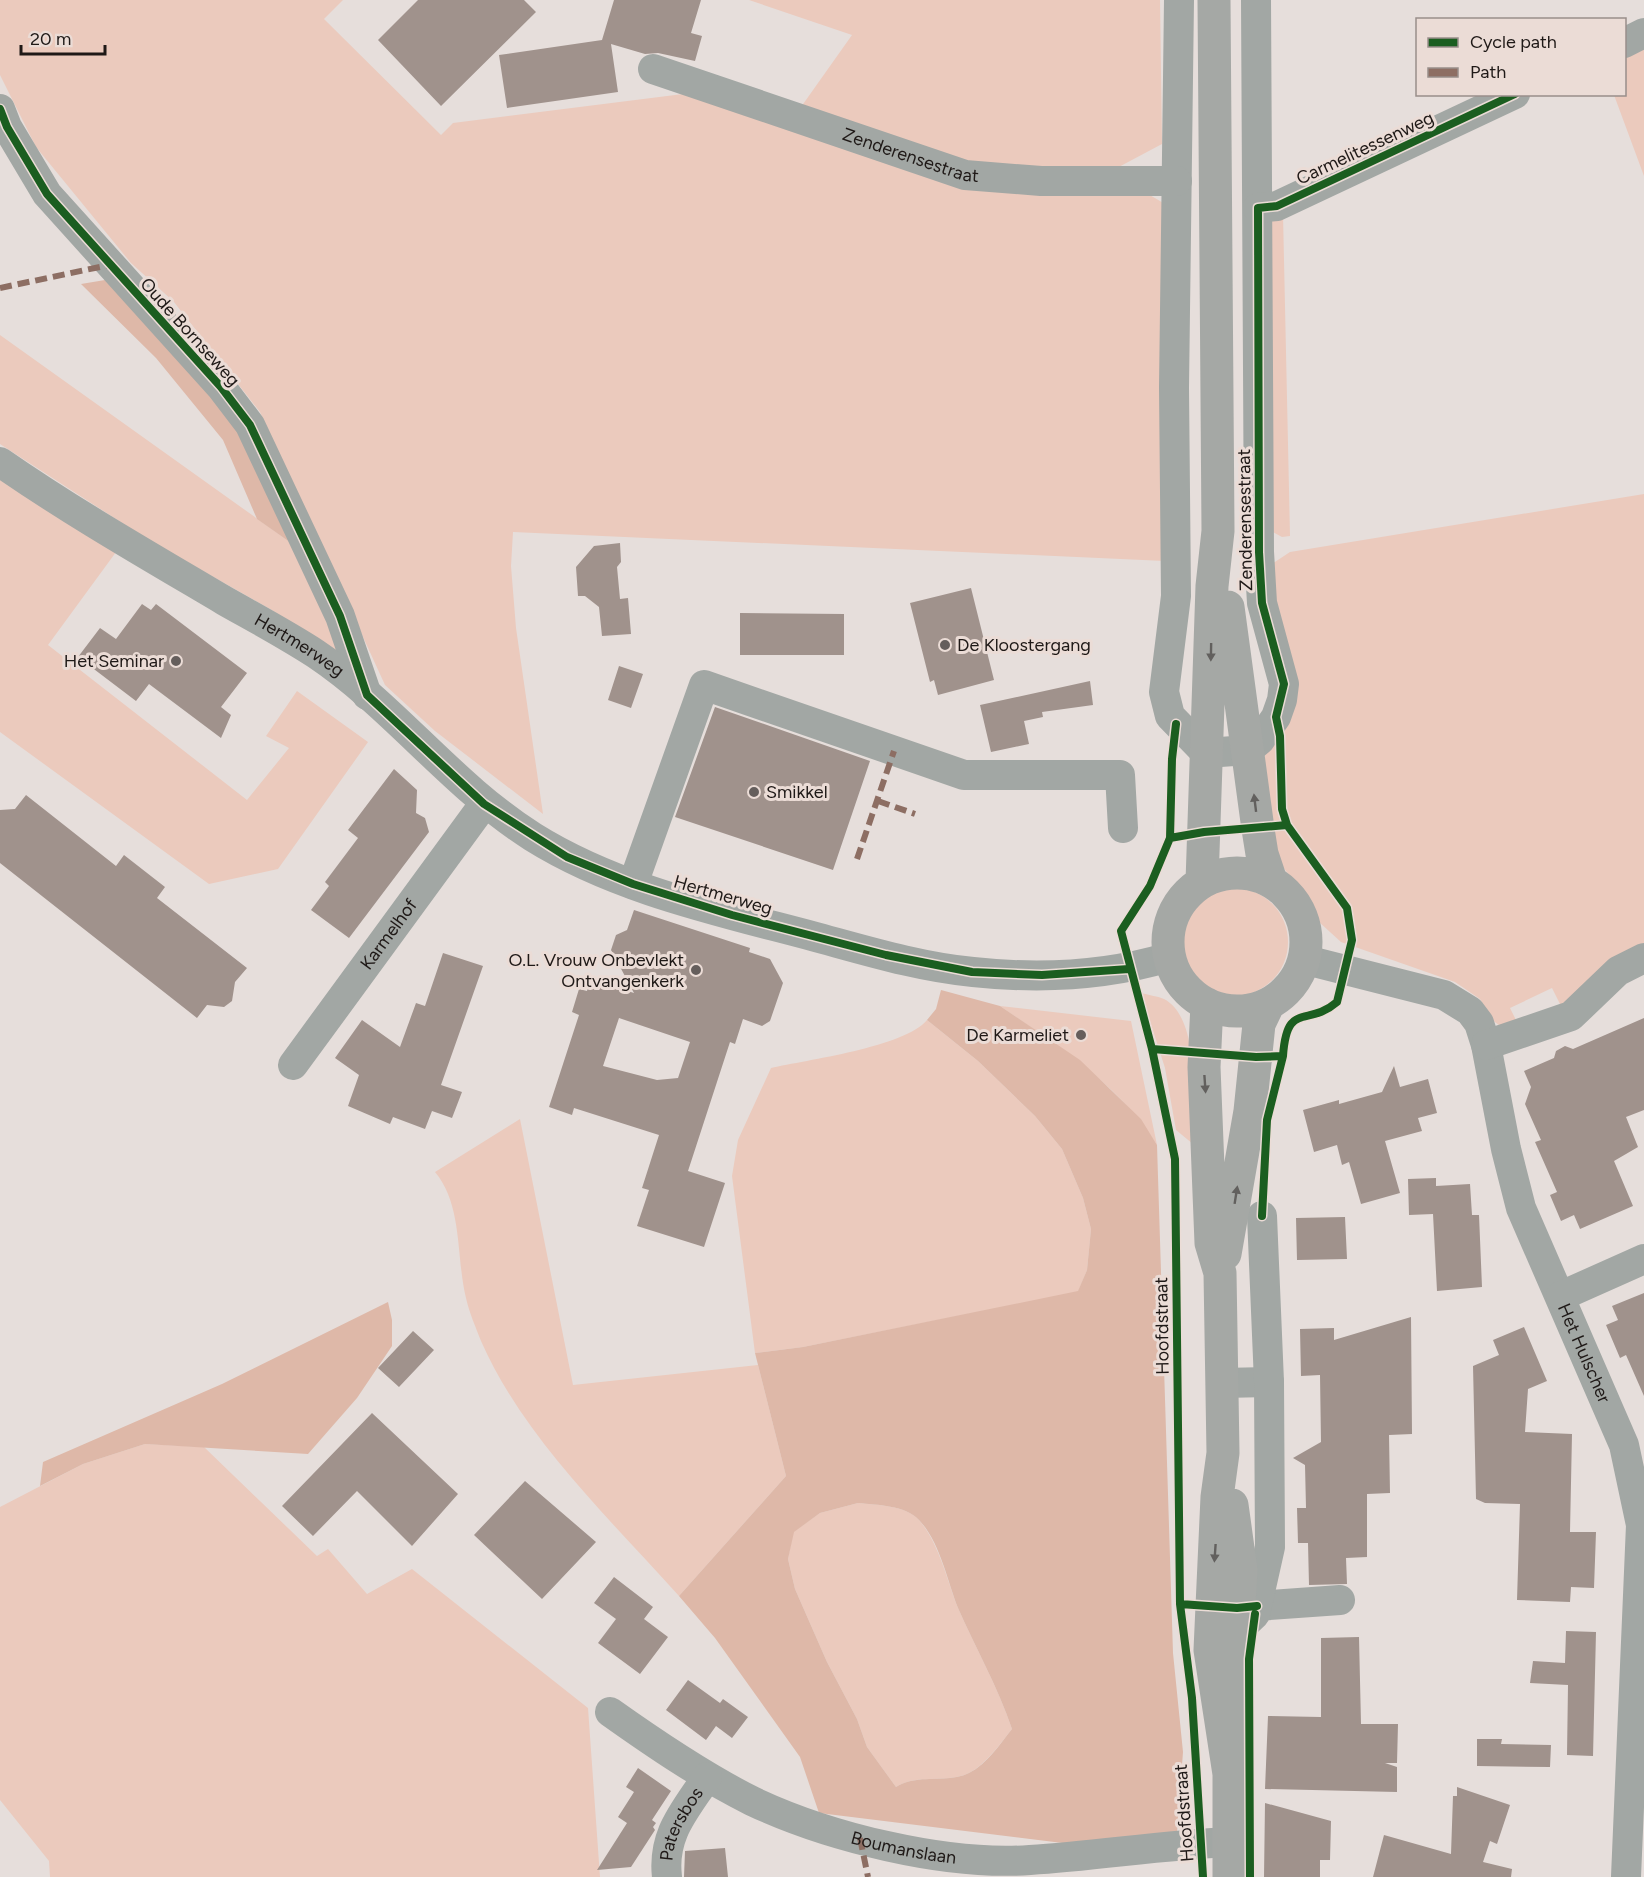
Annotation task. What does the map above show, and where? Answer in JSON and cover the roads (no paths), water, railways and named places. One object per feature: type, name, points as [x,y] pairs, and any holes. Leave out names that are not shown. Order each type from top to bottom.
[{"type":"main road","name":"Zenderensestraat","points":[[1202,882],[1212,586],[1218,531],[1214,0]]},
{"type":"main road","name":"Zenderensestraat","points":[[1218,531],[1261,846],[1271,881]]},
{"type":"main road","points":[[1220,1273],[1229,1241],[1250,1111],[1259,1023],[1268,1005],[1290,987],[1306,960],[1305,924],[1298,907],[1286,892],[1271,881],[1254,874],[1236,872],[1218,875],[1202,882],[1183,899],[1170,922],[1169,957],[1179,980],[1187,990],[1207,1004],[1238,1012],[1268,1005]]},
{"type":"main road","points":[[1207,1004],[1204,1067],[1211,1244],[1220,1273],[1223,1453],[1241,1570],[1236,1632],[1226,1866]]},
{"type":"main road","points":[[1223,1453],[1217,1497],[1210,1650],[1229,1774]]},
{"type":"street","points":[[1179,0],[1174,388],[1176,596],[1164,692],[1170,716],[1206,753],[1248,750]]},
{"type":"street","name":"Zenderensestraat","points":[[1248,750],[1260,740],[1276,717],[1284,684],[1262,603],[1259,552],[1256,0]]},
{"type":"street","points":[[1626,42],[1644,33]]},
{"type":"street","name":"Zenderensestraat","points":[[653,69],[965,175],[1041,181],[1177,181]]},
{"type":"street","name":"Carmelitessenweg","points":[[1258,208],[1277,206],[1511,96]]},
{"type":"street","name":"Oude Bornseweg","points":[[0,109],[7,127],[47,194],[221,387],[250,425],[340,616],[367,695]]},
{"type":"street","name":"Hertmerweg","points":[[0,462],[94,525],[317,655],[367,695],[484,804],[567,857],[633,884],[732,915],[836,942],[972,972],[1077,974],[1129,969],[1169,957]]},
{"type":"street","points":[[633,884],[704,685],[964,776],[1120,775],[1123,828]]},
{"type":"street","name":"Karmelhof","points":[[293,1065],[484,804]]},
{"type":"street","points":[[1486,1045],[1571,1016],[1618,971],[1644,958]]},
{"type":"street","name":"Het Hulscher","points":[[1306,960],[1444,995],[1470,1011],[1479,1023],[1486,1045],[1506,1149],[1521,1208],[1562,1296],[1624,1444],[1643,1524],[1637,1809],[1626,1877]]},
{"type":"street","points":[[1236,1632],[1255,1614],[1270,1547],[1269,1382],[1262,1216]]},
{"type":"street","points":[[1562,1296],[1644,1259]]},
{"type":"street","points":[[1222,1383],[1269,1382]]},
{"type":"street","points":[[1257,1606],[1340,1600]]},
{"type":"street","name":"Boumanslaan","points":[[610,1712],[707,1777],[754,1801],[803,1821],[911,1851],[964,1859],[1226,1866]]},
{"type":"street","name":"Patersbos","points":[[667,1877],[664,1855],[674,1827],[707,1777]]},
{"type":"place","name":"De Kloostergang","points":[[945,645]]},
{"type":"place","name":"Het Seminar","points":[[176,661]]},
{"type":"place","name":"Smikkel","points":[[754,792]]},
{"type":"place","name":"O.L. Vrouw Onbevlekt Ontvangenkerk","points":[[696,970]]},
{"type":"place","name":"De Karmeliet","points":[[1081,1035]]}]
